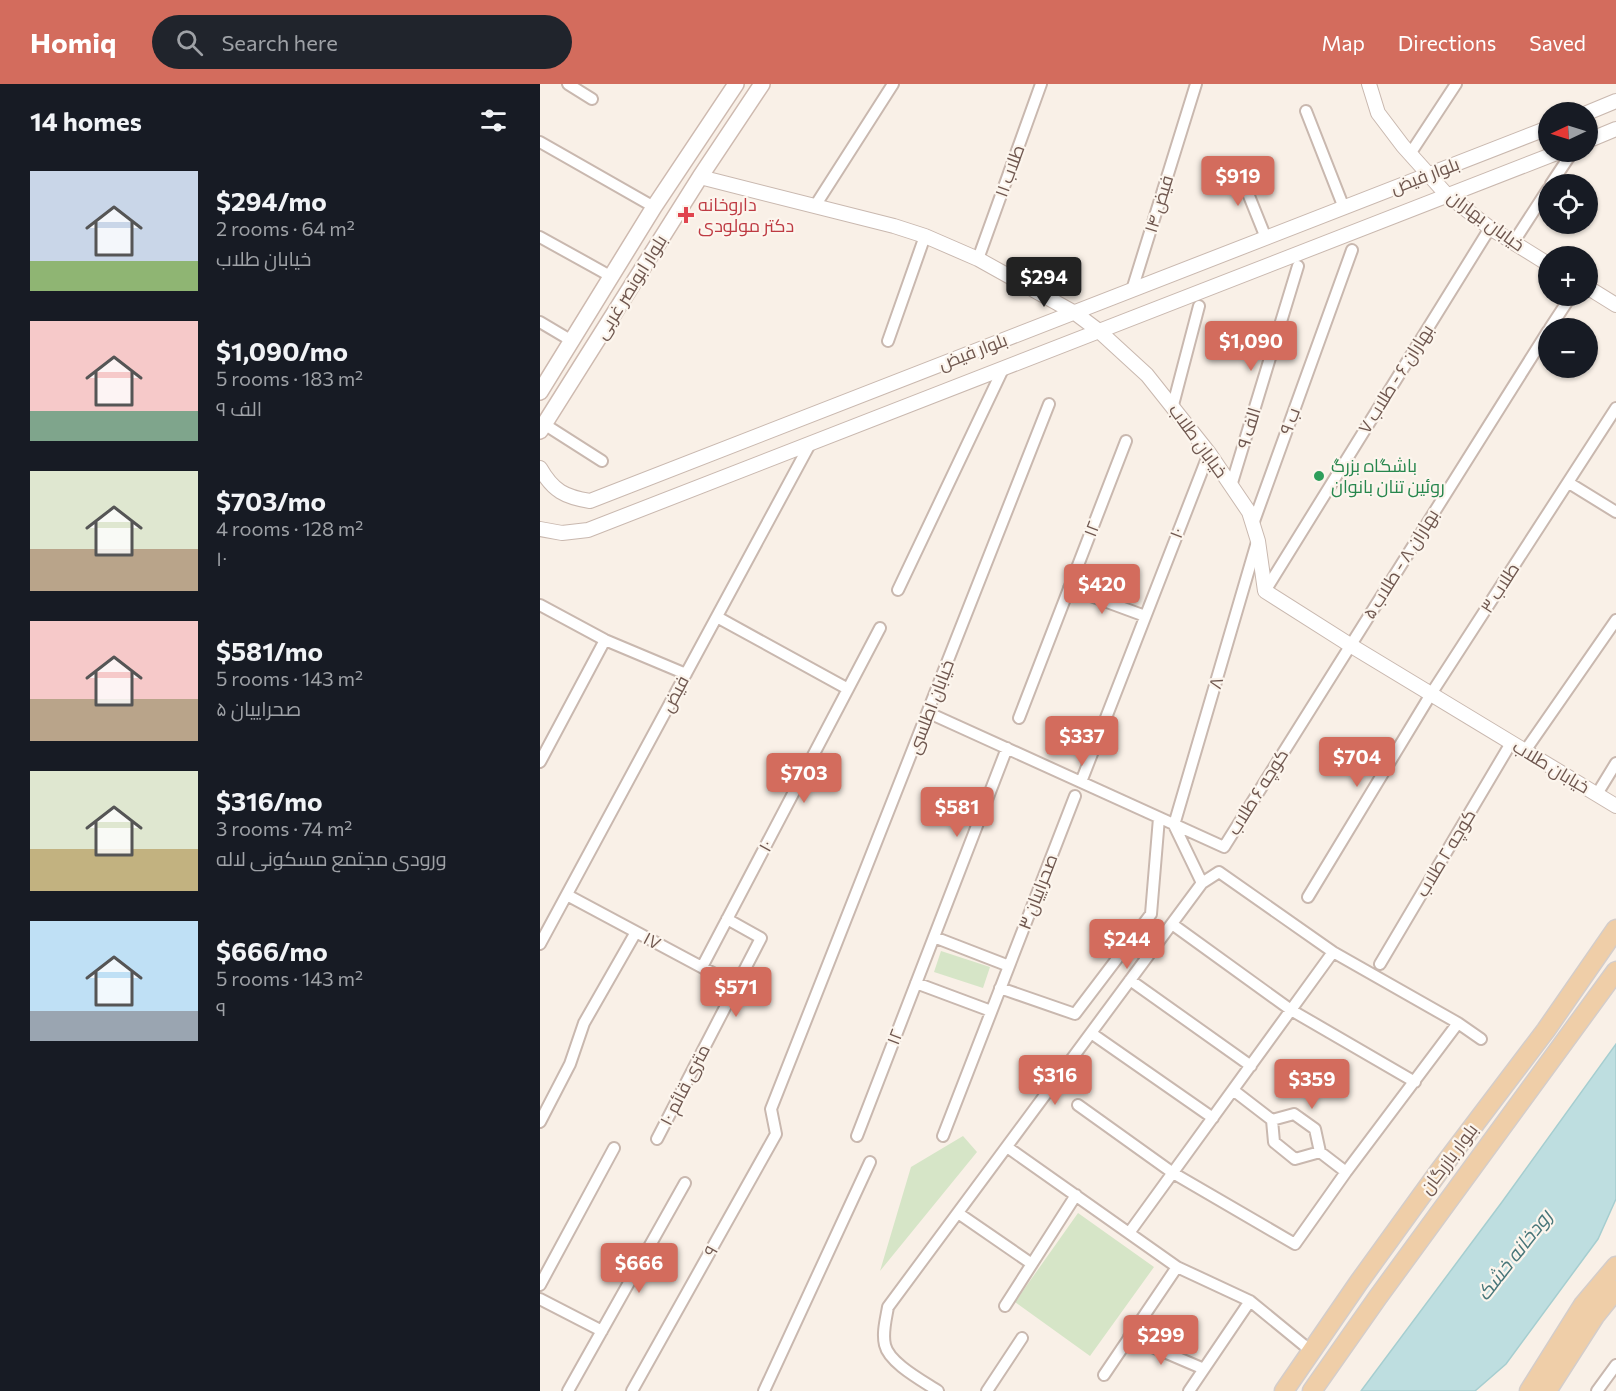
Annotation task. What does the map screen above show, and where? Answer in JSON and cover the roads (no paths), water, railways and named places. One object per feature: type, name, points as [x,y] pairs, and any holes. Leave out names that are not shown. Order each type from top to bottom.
[{"type":"main road","name":"بلوار ابونصر غربی","points":[[540,392],[654,207],[736,84]]},
{"type":"main road","name":"بلوار ابونصر غربی","points":[[542,427],[700,177],[762,84]]},
{"type":"main road","name":"بلوار بازرگان","points":[[1284,1391],[1440,1170],[1546,1030],[1616,929]]},
{"type":"main road","name":"بلوار بازرگان","points":[[1312,1391],[1616,971]]},
{"type":"main road","points":[[1440,1170],[1456,1190]]},
{"type":"main road","points":[[1529,1391],[1583,1305],[1616,1266]]},
{"type":"main road","points":[[1547,1391],[1595,1316],[1616,1290]]},
{"type":"street","points":[[568,84],[592,99]]},
{"type":"street","points":[[815,206],[893,84]]},
{"type":"street","name":"طلاب ۱۱","points":[[978,258],[1041,84]]},
{"type":"street","name":"فیض ۱۴","points":[[1132,290],[1196,84]]},
{"type":"street","name":"خیابان بهاران","points":[[1369,84],[1378,113],[1410,154],[1448,195],[1490,228],[1538,258]]},
{"type":"street","points":[[1410,154],[1456,84]]},
{"type":"street","points":[[1598,108],[1616,101]]},
{"type":"street","points":[[1306,111],[1344,208]]},
{"type":"street","points":[[1598,136],[1616,129]]},
{"type":"street","name":"بلوار فیض","points":[[540,468],[549,484],[570,497],[590,501],[1538,132]]},
{"type":"street","points":[[540,142],[654,207]]},
{"type":"street","name":"بلوار فیض","points":[[540,528],[562,533],[588,530],[1448,195],[1541,162]]},
{"type":"street","points":[[1237,166],[1266,238]]},
{"type":"street","name":"خیابان طلاب","points":[[700,177],[925,236],[978,258],[1075,313],[1099,331],[1147,375],[1209,453],[1249,512],[1258,541],[1265,591],[1616,806]]},
{"type":"street","points":[[1513,243],[1538,204]]},
{"type":"street","name":"بهاران ۶ - طلاب ۷","points":[[1265,591],[1490,228]]},
{"type":"street","points":[[888,341],[925,236]]},
{"type":"street","points":[[540,237],[612,277]]},
{"type":"street","name":"۹ ب","points":[[1253,525],[1352,250]]},
{"type":"street","name":"۹ الف","points":[[1231,486],[1298,266]]},
{"type":"street","points":[[1598,293],[1616,304]]},
{"type":"street","points":[[1173,405],[1199,306]]},
{"type":"street","points":[[540,322],[572,341]]},
{"type":"street","name":"بهاران ۸ - طلاب ۵","points":[[1350,645],[1538,347]]},
{"type":"street","points":[[898,590],[1003,369]]},
{"type":"street","name":"خيابان اطلسى","points":[[771,1109],[1049,404]]},
{"type":"street","name":"طلاب ۳","points":[[1308,897],[1431,694],[1616,408]]},
{"type":"street","points":[[542,427],[602,461]]},
{"type":"street","name":"۱۲","points":[[1019,718],[1126,441]]},
{"type":"street","name":"فیض","points":[[540,945],[810,444]]},
{"type":"street","name":"۱۰","points":[[1080,782],[1209,453]]},
{"type":"street","points":[[691,462],[700,487]]},
{"type":"street","points":[[1569,483],[1616,512]]},
{"type":"street","name":"۸","points":[[1174,825],[1258,541]]},
{"type":"street","points":[[1069,588],[1145,616]]},
{"type":"street","points":[[540,605],[605,639],[686,674]]},
{"type":"street","points":[[717,617],[848,689]]},
{"type":"street","points":[[1525,751],[1616,620]]},
{"type":"street","name":"۱۰","points":[[702,967],[880,628]]},
{"type":"street","points":[[540,762],[605,639]]},
{"type":"street","name":"کوچه ۶ طلاب","points":[[1174,825],[1224,846],[1350,645]]},
{"type":"street","points":[[928,713],[1174,825],[1202,883]]},
{"type":"street","name":"کوچه ۲ طلاب","points":[[1380,964],[1511,743]]},
{"type":"street","name":"۱۲","points":[[857,1136],[1007,748]]},
{"type":"street","points":[[1597,794],[1616,763]]},
{"type":"street","name":"صحراییان ۳","points":[[1000,988],[1075,796]]},
{"type":"street","points":[[943,1136],[1000,988],[1075,1014],[1151,914],[1159,818]]},
{"type":"street","points":[[938,1391],[893,1359],[885,1346],[884,1328],[888,1307],[1202,883],[1219,872],[1333,952],[1458,1023],[1481,1039]]},
{"type":"street","name":"۱۷","points":[[567,895],[737,986]]},
{"type":"street","name":"۱۰ متری قائم","points":[[657,1139],[762,938],[727,919]]},
{"type":"street","points":[[1172,924],[1291,1010],[1415,1082]]},
{"type":"street","points":[[540,1122],[570,1064],[584,1023],[636,932]]},
{"type":"street","points":[[934,937],[1009,966]]},
{"type":"street","points":[[1130,1233],[1333,952]]},
{"type":"street","points":[[1130,980],[1251,1066]]},
{"type":"street","points":[[916,983],[991,1011]]},
{"type":"street","points":[[1078,1106],[1173,1173],[1295,1244],[1458,1023]]},
{"type":"street","points":[[1091,1033],[1213,1118]]},
{"type":"street","points":[[1233,1090],[1272,1119],[1274,1142],[1295,1159],[1320,1152]]},
{"type":"street","name":"۹","points":[[632,1391],[777,1134],[771,1109]]},
{"type":"street","points":[[1272,1119],[1294,1114],[1315,1129],[1320,1152],[1346,1172]]},
{"type":"street","points":[[1007,1147],[1177,1267],[1250,1301],[1311,1352]]},
{"type":"street","points":[[540,1286],[614,1148]]},
{"type":"street","points":[[764,1391],[870,1162]]},
{"type":"street","points":[[567,1391],[685,1184]]},
{"type":"street","points":[[1005,1306],[1076,1196]]},
{"type":"street","points":[[958,1214],[1032,1264]]},
{"type":"street","points":[[1104,1375],[1177,1267]]},
{"type":"street","points":[[540,1299],[602,1331]]},
{"type":"street","points":[[1189,1391],[1250,1301]]},
{"type":"street","points":[[1130,1337],[1204,1369]]},
{"type":"street","points":[[987,1391],[1022,1338]]},
{"type":"street","points":[[1607,1391],[1616,1365]]},
{"type":"street","points":[[1597,1391],[1611,1378]]},
{"type":"water","name":"رودخانه خشک","points":[[1616,1044],[1616,1199],[1598,1239],[1506,1364],[1475,1391],[1361,1391],[1502,1202]]},
{"type":"place","name":"داروخانه دکتر مولودی","points":[[686,215]]},
{"type":"place","name":"باشگاه بزرگ روئین تنان بانوان","points":[[1319,476]]}]
